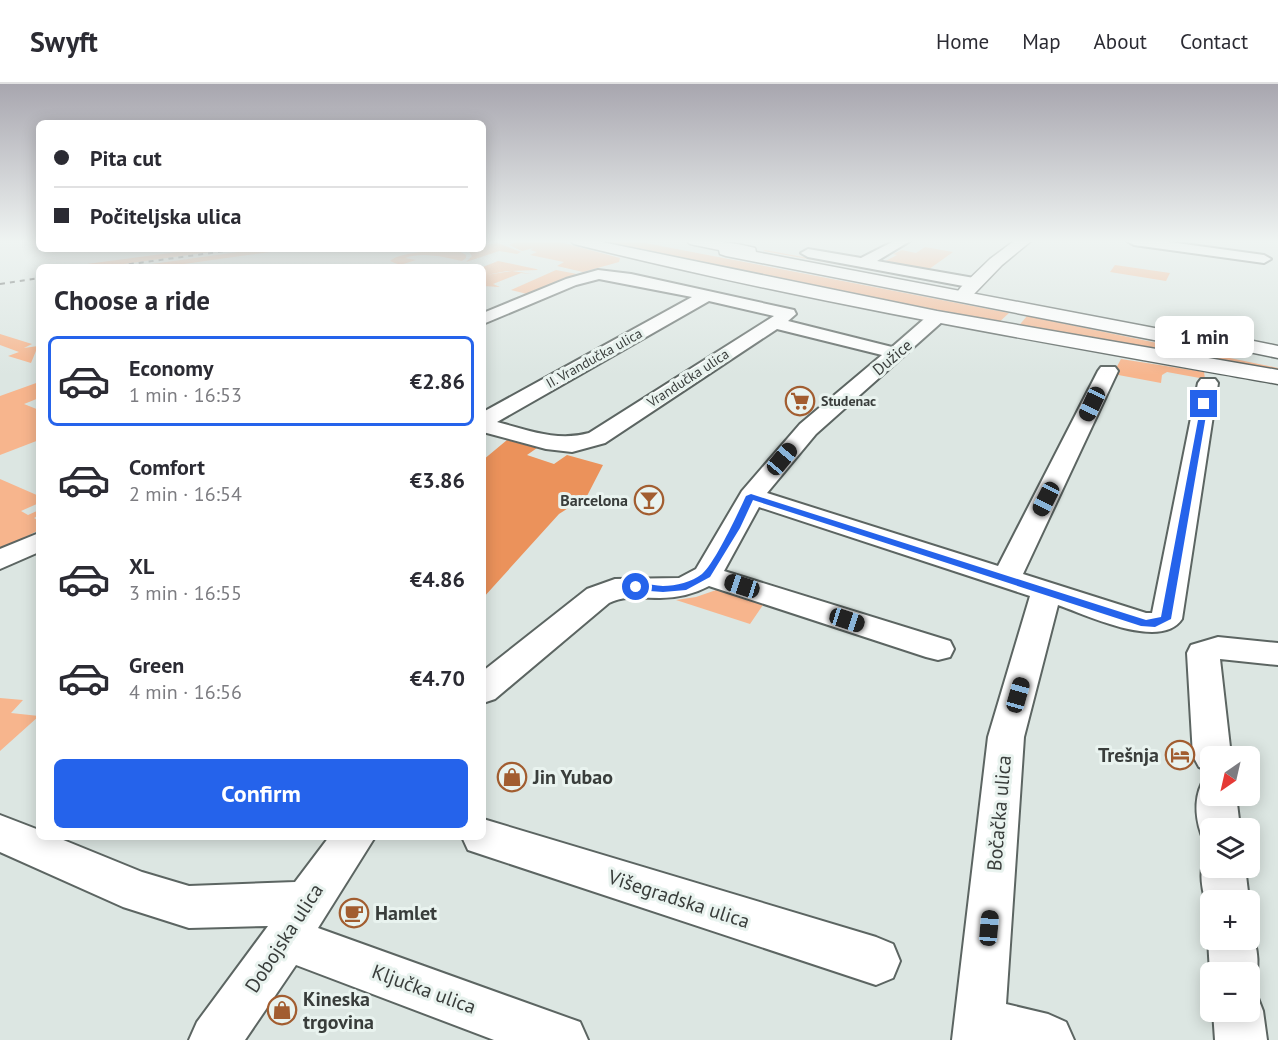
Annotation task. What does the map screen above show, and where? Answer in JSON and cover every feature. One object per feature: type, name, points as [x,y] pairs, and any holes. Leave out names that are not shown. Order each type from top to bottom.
[{"type":"main road","points":[[784,286],[1104,348],[1278,377]]},
{"type":"main road","points":[[883,286],[1064,320],[1278,365]]},
{"type":"main road","points":[[911,286],[1278,359]]},
{"type":"main road","points":[[962,286],[1278,352]]},
{"type":"street","points":[[486,318],[565,286]]},
{"type":"street","points":[[659,286],[706,296],[895,353]]},
{"type":"street","points":[[965,286],[971,287]]},
{"type":"street","name":"II. Vrandučka ulica","points":[[486,421],[706,296]]},
{"type":"street","name":"Dužice","points":[[696,581],[735,528],[751,496],[808,429],[937,317]]},
{"type":"street","points":[[780,318],[808,318]]},
{"type":"street","name":"Vrandučka ulica","points":[[486,424],[546,442],[572,444],[597,438],[780,318]]},
{"type":"street","points":[[1007,577],[1108,371]]},
{"type":"street","points":[[751,496],[1145,623],[1155,623],[1166,619],[1208,383]]},
{"type":"street","points":[[0,560],[36,542]]},
{"type":"street","points":[[486,688],[598,596],[615,588],[663,589],[696,581],[938,649]]},
{"type":"street","name":"Bočačka ulica","points":[[979,1031],[1006,737],[1047,591]]},
{"type":"street","points":[[1211,746],[1203,653],[1218,648],[1278,654]]},
{"type":"street","points":[[0,833],[139,892],[189,907],[296,921]]},
{"type":"street","name":"Višegradska ulica","points":[[486,838],[876,961]]},
{"type":"street","name":"Dobojska ulica","points":[[215,1040],[352,840]]},
{"type":"street","name":"Ključka ulica","points":[[296,921],[562,1040]]},
{"type":"street","points":[[1239,1022],[1241,1040]]},
{"type":"street","points":[[979,1031],[1048,1040]]},
{"type":"shaded area","points":[[521,286],[548,286],[527,294],[511,290]]},
{"type":"shaded area","points":[[806,286],[867,286],[1009,313],[996,325]]},
{"type":"shaded area","points":[[1027,316],[1278,368],[1278,372],[1016,329]]},
{"type":"shaded area","points":[[0,334],[32,344],[24,348],[36,346],[36,351],[31,363],[8,356],[19,352],[0,345]]},
{"type":"shaded area","points":[[1121,359],[1204,372],[1205,379],[1167,372],[1162,375],[1161,383],[1113,374]]},
{"type":"shaded area","points":[[36,383],[36,399],[24,404],[36,409],[36,441],[0,455],[0,396]]},
{"type":"shaded area","points":[[507,440],[537,448],[527,455],[554,464],[567,455],[603,465],[587,496],[559,514],[486,595],[486,458]]},
{"type":"shaded area","points":[[0,479],[36,495],[36,504],[21,511],[28,515],[36,511],[34,518],[36,519],[36,532],[0,550]]},
{"type":"shaded area","points":[[722,588],[765,602],[750,624],[676,600],[696,597]]},
{"type":"shaded area","points":[[0,698],[23,700],[11,713],[36,716],[36,719],[0,751]]},
{"type":"place","name":"Studenac","points":[[800,401]]},
{"type":"place","name":"Barcelona","points":[[649,500]]},
{"type":"place","name":"Trešnja","points":[[1180,755]]},
{"type":"place","name":"Jin Yubao","points":[[512,777]]},
{"type":"place","name":"Hamlet","points":[[354,913]]},
{"type":"place","name":"Kineska trgovina","points":[[282,1010]]},
{"type":"route","points":[[636,587],[663,589],[686,586],[707,575],[751,496],[1145,623],[1155,623],[1166,619],[1204,404]]}]
